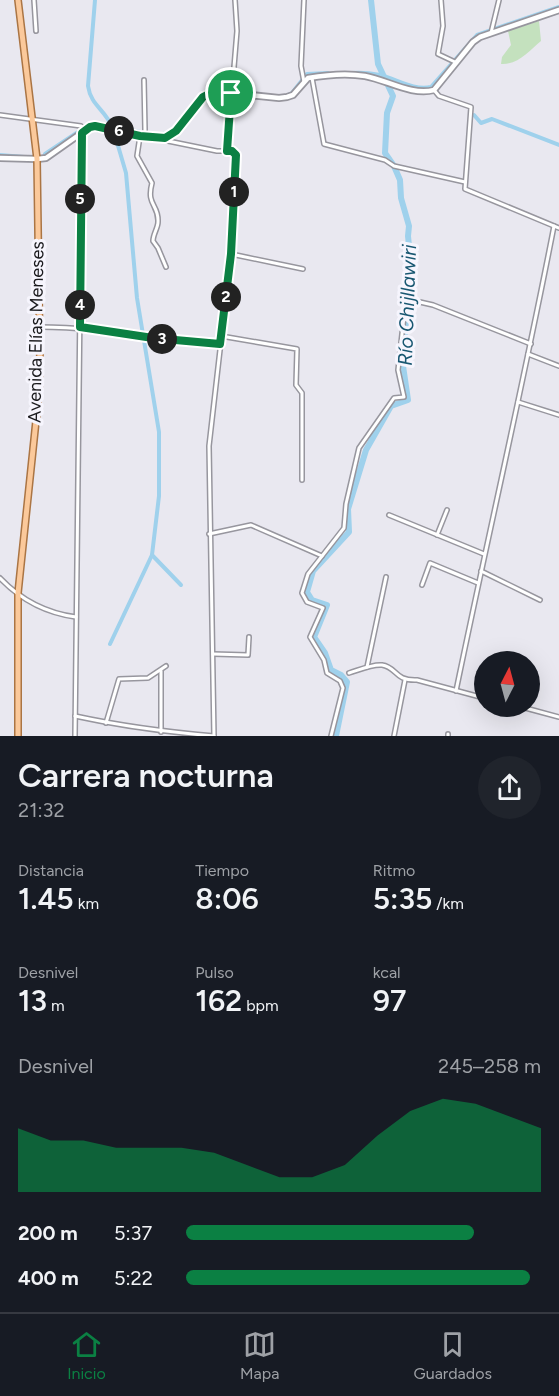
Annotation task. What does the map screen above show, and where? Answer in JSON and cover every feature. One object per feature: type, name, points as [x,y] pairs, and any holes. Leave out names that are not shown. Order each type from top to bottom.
[{"type":"main road","name":"Avenida Elías Meneses","points":[[18,0],[37,159],[39,327],[39,392],[18,593],[18,736]]},
{"type":"street","points":[[34,0],[36,31]]},
{"type":"street","points":[[227,151],[237,31],[235,0]]},
{"type":"street","points":[[165,138],[176,131],[208,93],[231,91],[279,98],[293,95],[303,80],[304,0]]},
{"type":"street","points":[[441,0],[443,26],[438,54],[454,61]]},
{"type":"street","points":[[492,30],[500,0]]},
{"type":"street","points":[[434,90],[454,61],[473,42],[492,30],[559,10]]},
{"type":"street","points":[[303,80],[312,77],[356,75],[420,91],[434,90]]},
{"type":"street","points":[[312,77],[324,144],[385,160],[394,166],[465,182]]},
{"type":"street","points":[[144,80],[145,130],[141,136],[137,156],[152,183],[149,194],[157,210],[159,224],[153,241],[166,267]]},
{"type":"street","points":[[434,90],[439,96],[471,107],[465,189],[559,228]]},
{"type":"street","points":[[0,115],[81,126],[84,131],[75,736]]},
{"type":"street","points":[[0,158],[45,158],[95,126],[141,136],[165,138],[168,141],[217,151],[232,151],[236,155],[231,254],[209,446],[214,736],[161,732],[75,716]]},
{"type":"street","points":[[456,691],[531,344],[554,226]]},
{"type":"street","points":[[231,254],[303,269]]},
{"type":"street","points":[[411,300],[433,304],[531,344]]},
{"type":"street","points":[[331,736],[343,688],[340,681],[327,673],[324,660],[310,637],[323,608],[307,602],[302,593],[308,574],[344,528],[346,504],[359,448],[379,421],[388,404],[394,398],[404,397],[398,370],[404,316]]},
{"type":"street","points":[[39,327],[80,327],[145,337],[220,344]]},
{"type":"street","points":[[221,336],[297,349],[296,385],[302,393],[302,480]]},
{"type":"street","points":[[528,354],[559,366]]},
{"type":"street","points":[[518,402],[559,415]]},
{"type":"street","points":[[437,535],[447,510]]},
{"type":"street","points":[[389,515],[484,554]]},
{"type":"street","points":[[209,534],[251,525],[322,556]]},
{"type":"street","points":[[422,585],[430,563],[478,583]]},
{"type":"street","points":[[481,571],[540,600]]},
{"type":"street","points":[[367,667],[386,577]]},
{"type":"street","points":[[0,578],[43,610],[76,617]]},
{"type":"street","points":[[213,654],[248,655],[249,637]]},
{"type":"street","points":[[349,674],[367,667],[383,665],[405,680],[417,680],[474,696]]},
{"type":"street","points":[[106,723],[119,679],[148,678],[166,666]]},
{"type":"street","points":[[161,670],[161,732]]},
{"type":"street","points":[[394,736],[405,680]]},
{"type":"street","points":[[540,712],[559,717]]},
{"type":"green space","points":[[539,21],[541,41],[518,60],[501,64],[502,57],[511,45],[508,31]]},
{"type":"waterway","points":[[95,0],[88,86],[92,98],[112,127]]},
{"type":"waterway","name":"Río Chijllawiri","points":[[336,736],[347,682],[341,675],[331,670],[325,653],[314,637],[327,605],[312,600],[307,592],[313,571],[349,532],[348,509],[366,450],[391,406],[408,400],[403,366],[412,275],[409,226],[401,198],[400,180],[385,153],[387,113],[393,96],[378,64],[371,0]]},
{"type":"waterway","points":[[351,73],[376,74],[412,86],[431,87],[477,35],[559,7]]},
{"type":"waterway","points":[[288,95],[307,74],[328,73]]},
{"type":"waterway","points":[[156,135],[164,134],[178,126],[204,92],[209,90],[257,94]]},
{"type":"waterway","points":[[474,115],[481,123],[492,119],[559,145]]},
{"type":"waterway","points":[[85,126],[98,123],[140,132]]},
{"type":"waterway","points":[[45,154],[81,130]]},
{"type":"waterway","points":[[110,644],[152,555],[159,496],[159,432],[137,298],[126,173],[114,132]]},
{"type":"waterway","points":[[0,155],[24,157]]},
{"type":"waterway","points":[[152,555],[181,585]]},
{"type":"route","points":[[208,93],[231,93],[227,151],[232,151],[236,155],[231,254],[220,344],[153,338],[80,327],[82,133],[95,126],[140,136],[165,138],[176,131],[208,93]]}]
